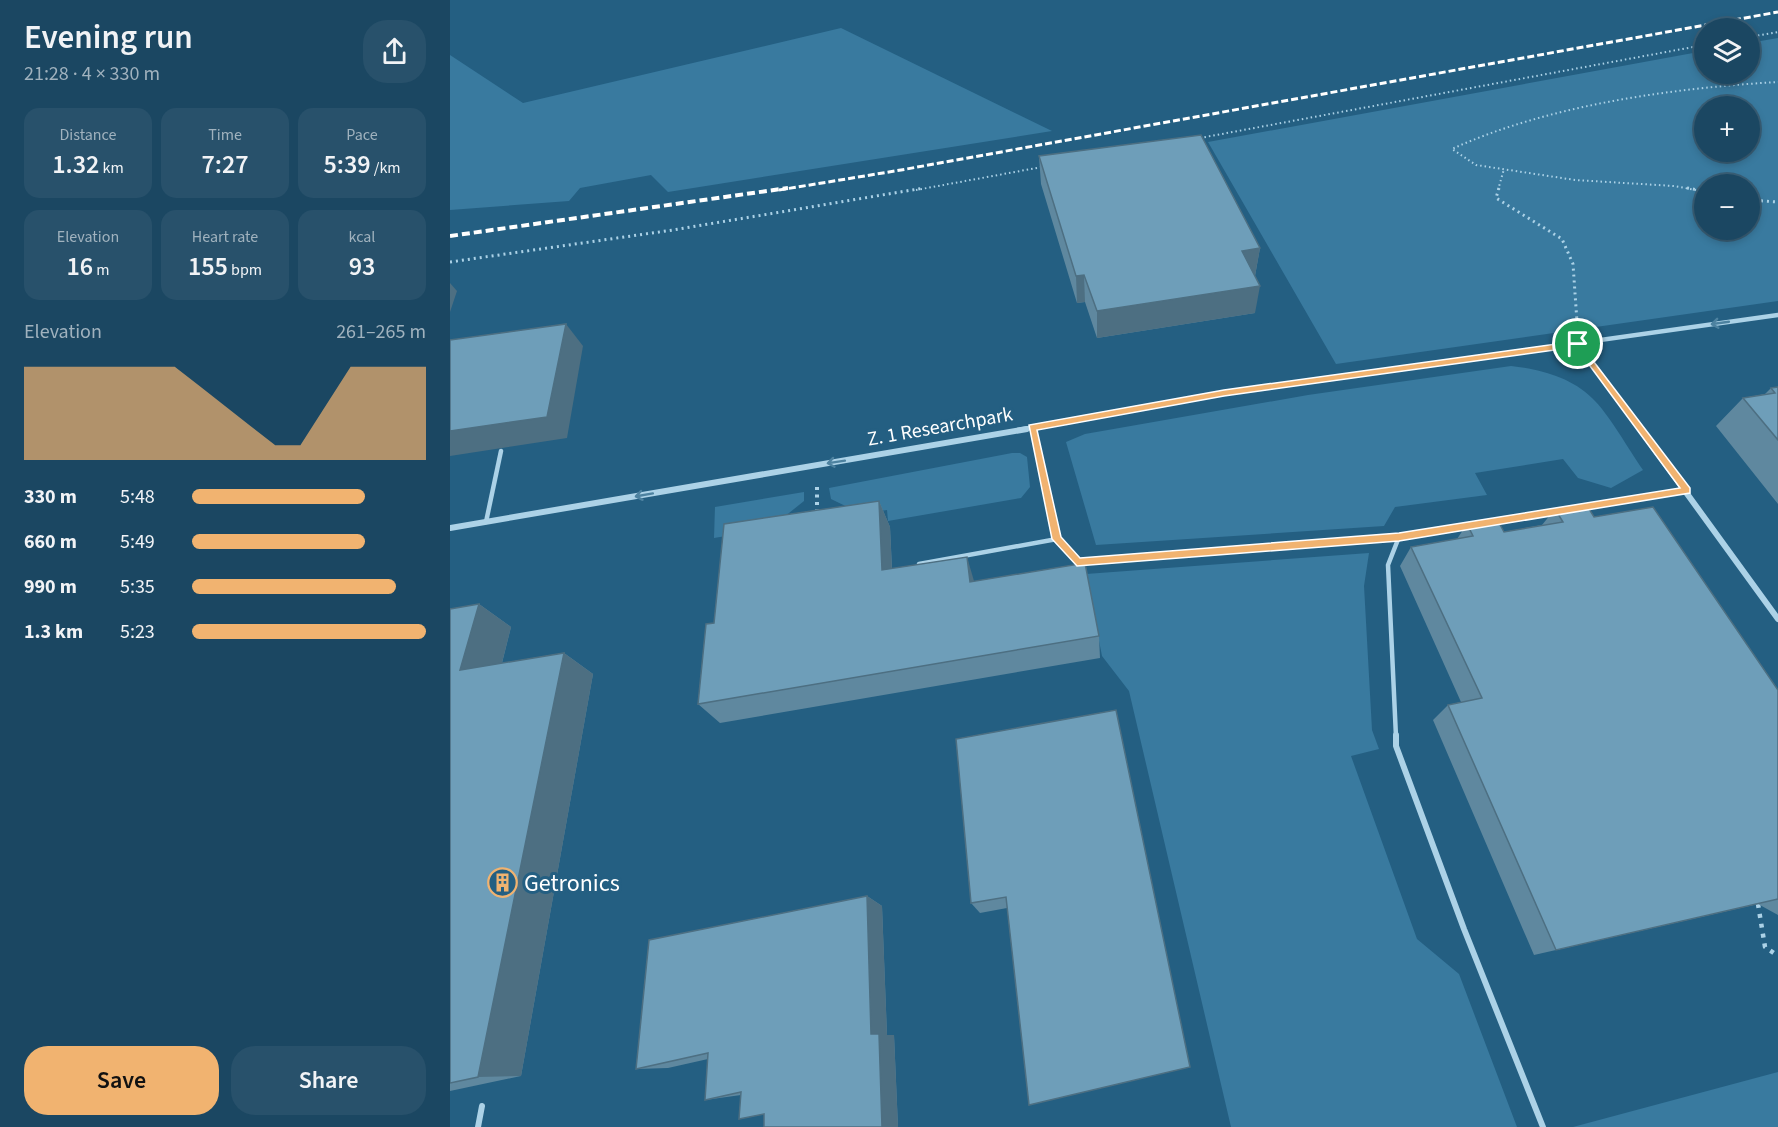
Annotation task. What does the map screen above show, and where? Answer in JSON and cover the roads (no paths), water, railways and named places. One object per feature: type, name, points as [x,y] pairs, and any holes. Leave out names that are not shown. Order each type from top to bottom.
[{"type":"street","name":"Z. 1 Researchpark","points":[[450,528],[1224,393],[1778,315]]},
{"type":"street","points":[[1578,344],[1687,490],[1778,619]]},
{"type":"lane","points":[[919,564],[1057,539],[1032,428]]},
{"type":"lane","points":[[486,522],[501,452]]},
{"type":"lane","points":[[1573,508],[1687,490]]},
{"type":"lane","points":[[1492,522],[1562,510]]},
{"type":"lane","points":[[1480,524],[1399,537],[1388,565],[1396,746],[1464,929],[1543,1127]]},
{"type":"lane","points":[[478,1127],[482,1106]]},
{"type":"railway","points":[[779,190],[1778,12]]},
{"type":"railway","points":[[450,236],[788,188]]},
{"type":"place","name":"Getronics","points":[[503,883]]}]
